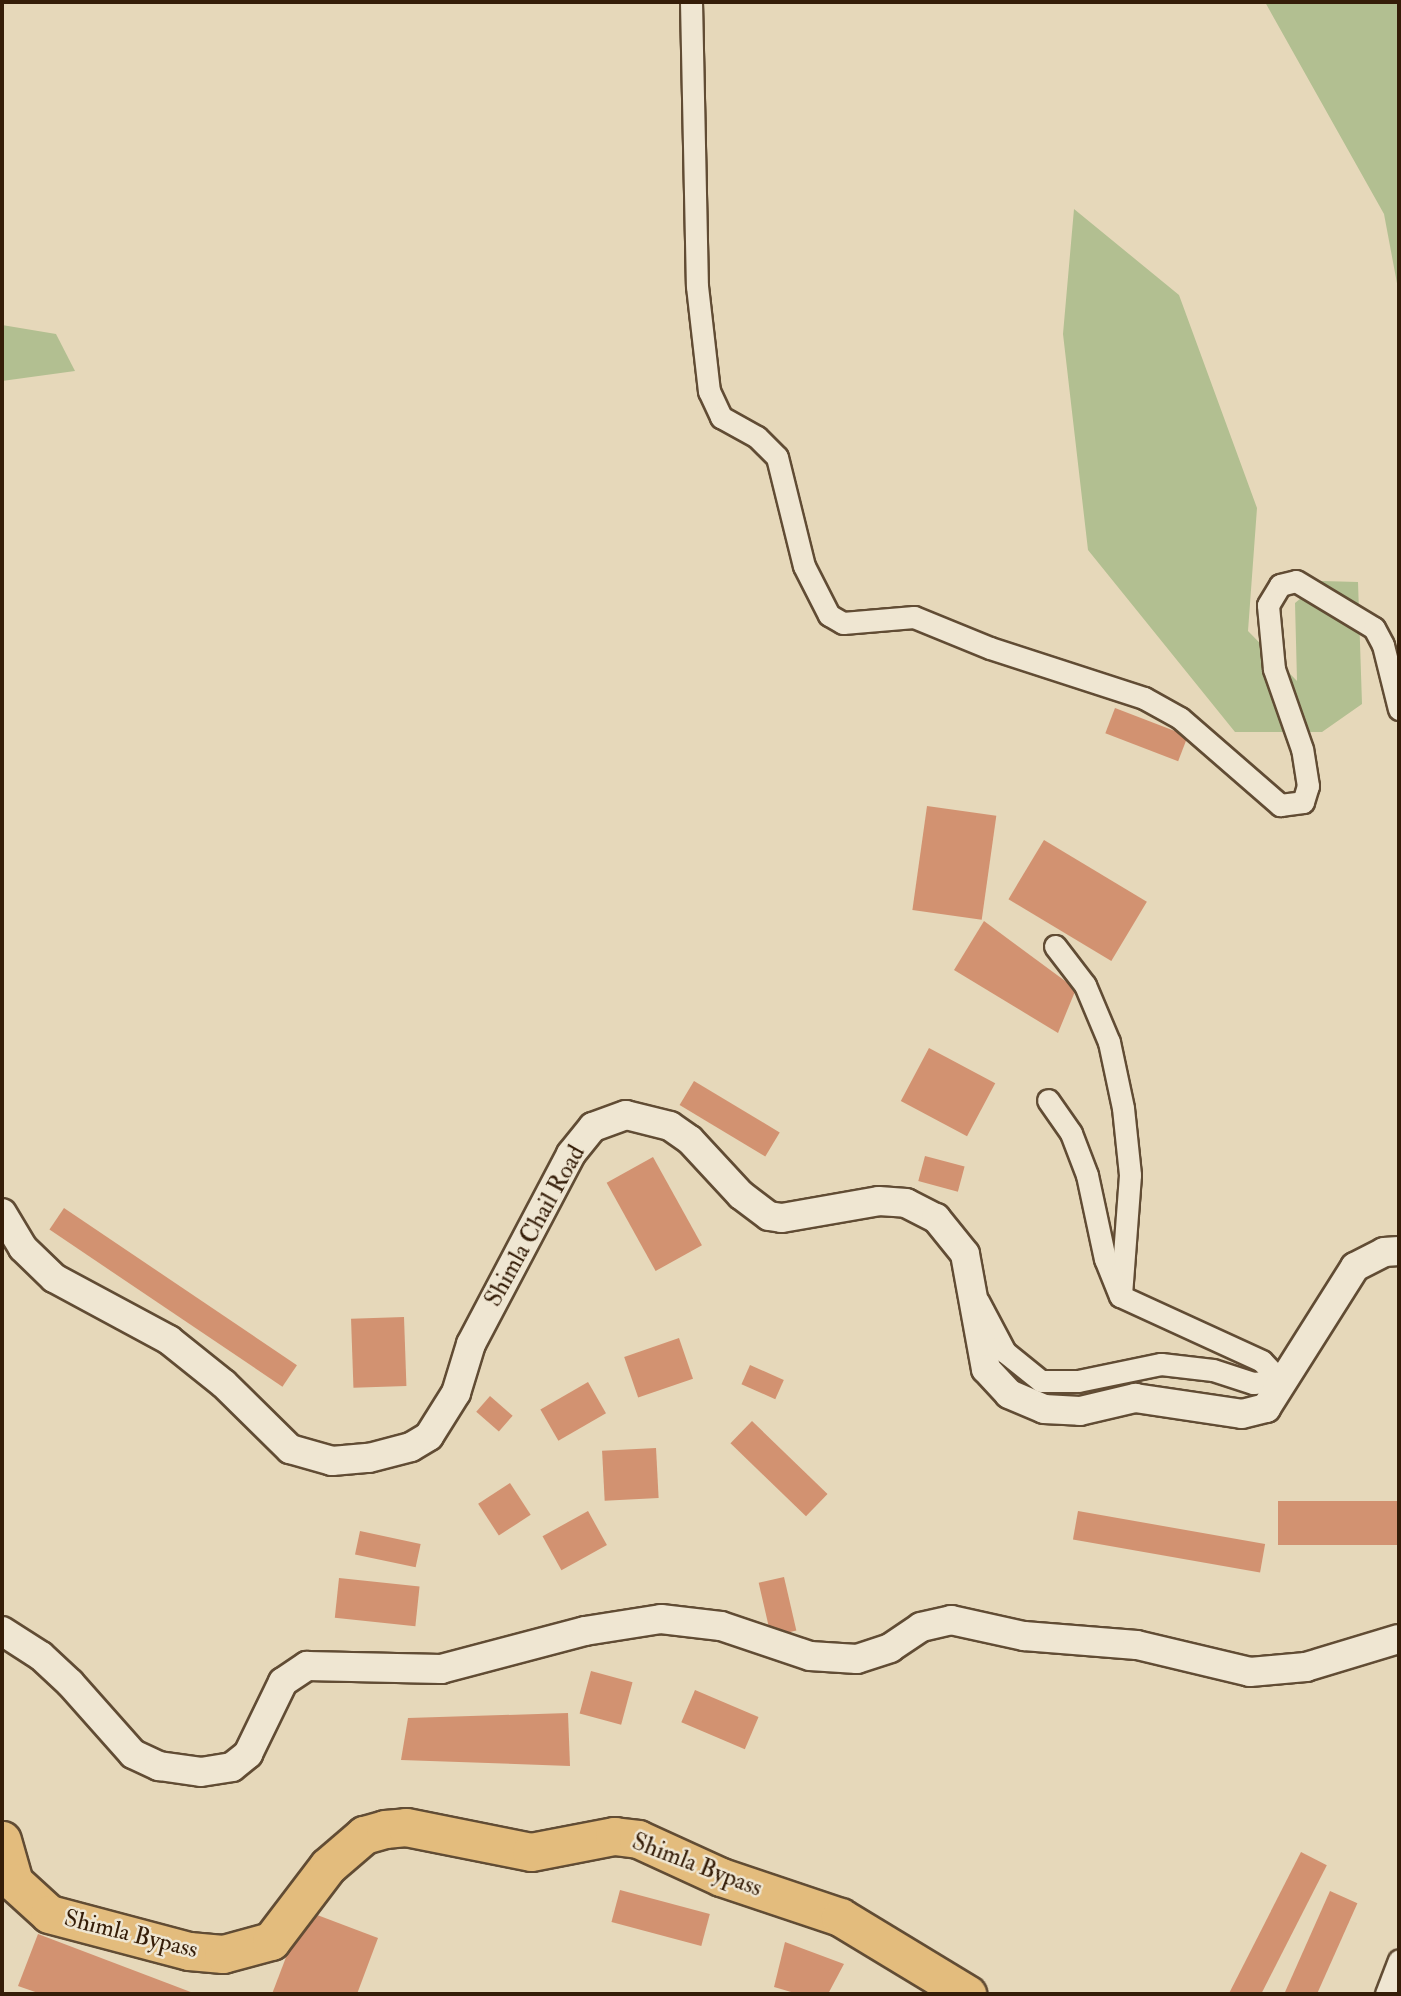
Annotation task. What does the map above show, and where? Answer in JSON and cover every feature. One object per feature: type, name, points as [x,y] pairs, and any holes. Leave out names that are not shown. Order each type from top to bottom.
[{"type":"highway","name":"Shimla Bypass","points":[[2,1840],[14,1882],[49,1913],[189,1951],[223,1954],[271,1941],[338,1857],[364,1835],[385,1829],[406,1827],[531,1852],[614,1836],[638,1839],[721,1877],[840,1917],[967,1994]]},
{"type":"main road","name":"Shimla Chail Road","points":[[2,1213],[23,1248],[54,1278],[169,1340],[224,1384],[290,1449],[332,1461],[369,1458],[411,1447],[436,1427],[456,1393],[471,1344],[570,1154],[606,1119],[626,1115],[670,1126],[769,1216],[782,1218],[879,1201],[924,1210],[965,1254],[986,1369],[1002,1387],[1024,1402],[1044,1409],[1080,1410],[1144,1398],[1242,1414],[1266,1408],[1275,1398],[1324,1311],[1355,1267],[1384,1252],[1399,1251]]},
{"type":"main road","points":[[2,1631],[41,1656],[70,1683],[133,1754],[159,1766],[201,1772],[232,1767],[248,1754],[283,1682],[307,1666],[323,1663],[441,1669],[584,1631],[661,1619],[721,1626],[810,1656],[857,1660],[890,1648],[920,1627],[951,1620],[1024,1636],[1137,1645],[1250,1672],[1306,1667],[1399,1639]]},
{"type":"street","points":[[691,2],[697,286],[709,391],[721,417],[757,437],[777,457],[804,566],[829,615],[843,623],[914,617],[990,648],[1144,698],[1180,718],[1280,805],[1303,802],[1308,786],[1302,749],[1274,669],[1268,605],[1280,585],[1296,581],[1374,628],[1383,645],[1399,709]]},
{"type":"street","points":[[1055,946],[1085,985],[1109,1042],[1123,1108],[1130,1175],[1120,1296]]},
{"type":"street","points":[[972,1290],[1006,1352],[1041,1381],[1078,1381],[1161,1364],[1213,1370],[1253,1384],[1265,1382],[1273,1373],[1262,1362],[1120,1296],[1105,1259],[1087,1175],[1071,1133],[1048,1100]]},
{"type":"street","points":[[1386,1994],[1399,1960]]},
{"type":"green space","points":[[1265,2],[1399,2],[1399,294],[1384,214]]},
{"type":"green space","points":[[1074,209],[1179,295],[1257,508],[1248,631],[1297,681],[1295,603],[1322,581],[1358,582],[1362,704],[1322,732],[1235,732],[1088,550],[1063,334]]},
{"type":"green space","points":[[2,325],[56,334],[75,371],[2,381]]},
{"type":"building","points":[[1115,708],[1188,736],[1178,761],[1105,733]]},
{"type":"building","points":[[927,806],[996,816],[982,920],[912,910]]},
{"type":"building","points":[[1044,840],[1147,902],[1111,961],[1008,899]]},
{"type":"building","points":[[984,921],[1076,989],[1058,1033],[954,970]]},
{"type":"building","points":[[929,1048],[995,1083],[967,1136],[901,1101]]},
{"type":"building","points":[[694,1081],[780,1133],[765,1157],[680,1105]]},
{"type":"building","points":[[925,1156],[965,1167],[958,1192],[918,1181]]},
{"type":"building","points":[[653,1157],[702,1245],[656,1271],[607,1183]]},
{"type":"building","points":[[64,1208],[297,1365],[282,1387],[49,1230]]},
{"type":"building","points":[[404,1317],[406,1386],[353,1388],[351,1319]]},
{"type":"building","points":[[679,1338],[693,1379],[638,1398],[624,1357]]},
{"type":"building","points":[[750,1365],[784,1380],[775,1399],[741,1384]]},
{"type":"building","points":[[588,1382],[606,1413],[558,1441],[540,1410]]},
{"type":"building","points":[[490,1396],[513,1416],[499,1432],[476,1412]]},
{"type":"building","points":[[752,1421],[828,1494],[806,1516],[730,1443]]},
{"type":"building","points":[[656,1448],[659,1498],[605,1501],[602,1451]]},
{"type":"building","points":[[510,1483],[531,1515],[499,1536],[478,1504]]},
{"type":"building","points":[[1278,1501],[1399,1501],[1399,1545],[1278,1545]]},
{"type":"building","points":[[588,1511],[607,1545],[561,1570],[543,1536]]},
{"type":"building","points":[[1078,1511],[1265,1544],[1260,1573],[1073,1540]]},
{"type":"building","points":[[360,1531],[421,1544],[416,1567],[355,1554]]},
{"type":"building","points":[[784,1577],[796,1631],[771,1636],[759,1583]]},
{"type":"building","points":[[339,1578],[420,1586],[415,1626],[335,1618]]},
{"type":"building","points":[[591,1671],[633,1682],[621,1725],[580,1714]]},
{"type":"building","points":[[695,1690],[759,1717],[745,1749],[681,1722]]},
{"type":"building","points":[[568,1713],[570,1766],[401,1760],[408,1718]]},
{"type":"building","points":[[1301,1852],[1327,1865],[1261,1994],[1229,1994]]},
{"type":"building","points":[[620,1890],[710,1914],[701,1946],[611,1922]]},
{"type":"building","points":[[1330,1891],[1357,1903],[1317,1994],[1284,1994]]},
{"type":"building","points":[[304,1910],[378,1938],[357,1994],[272,1994]]},
{"type":"building","points":[[38,1934],[196,1994],[41,1994],[18,1986]]},
{"type":"building","points":[[785,1942],[844,1964],[828,1994],[798,1994],[774,1987]]}]
